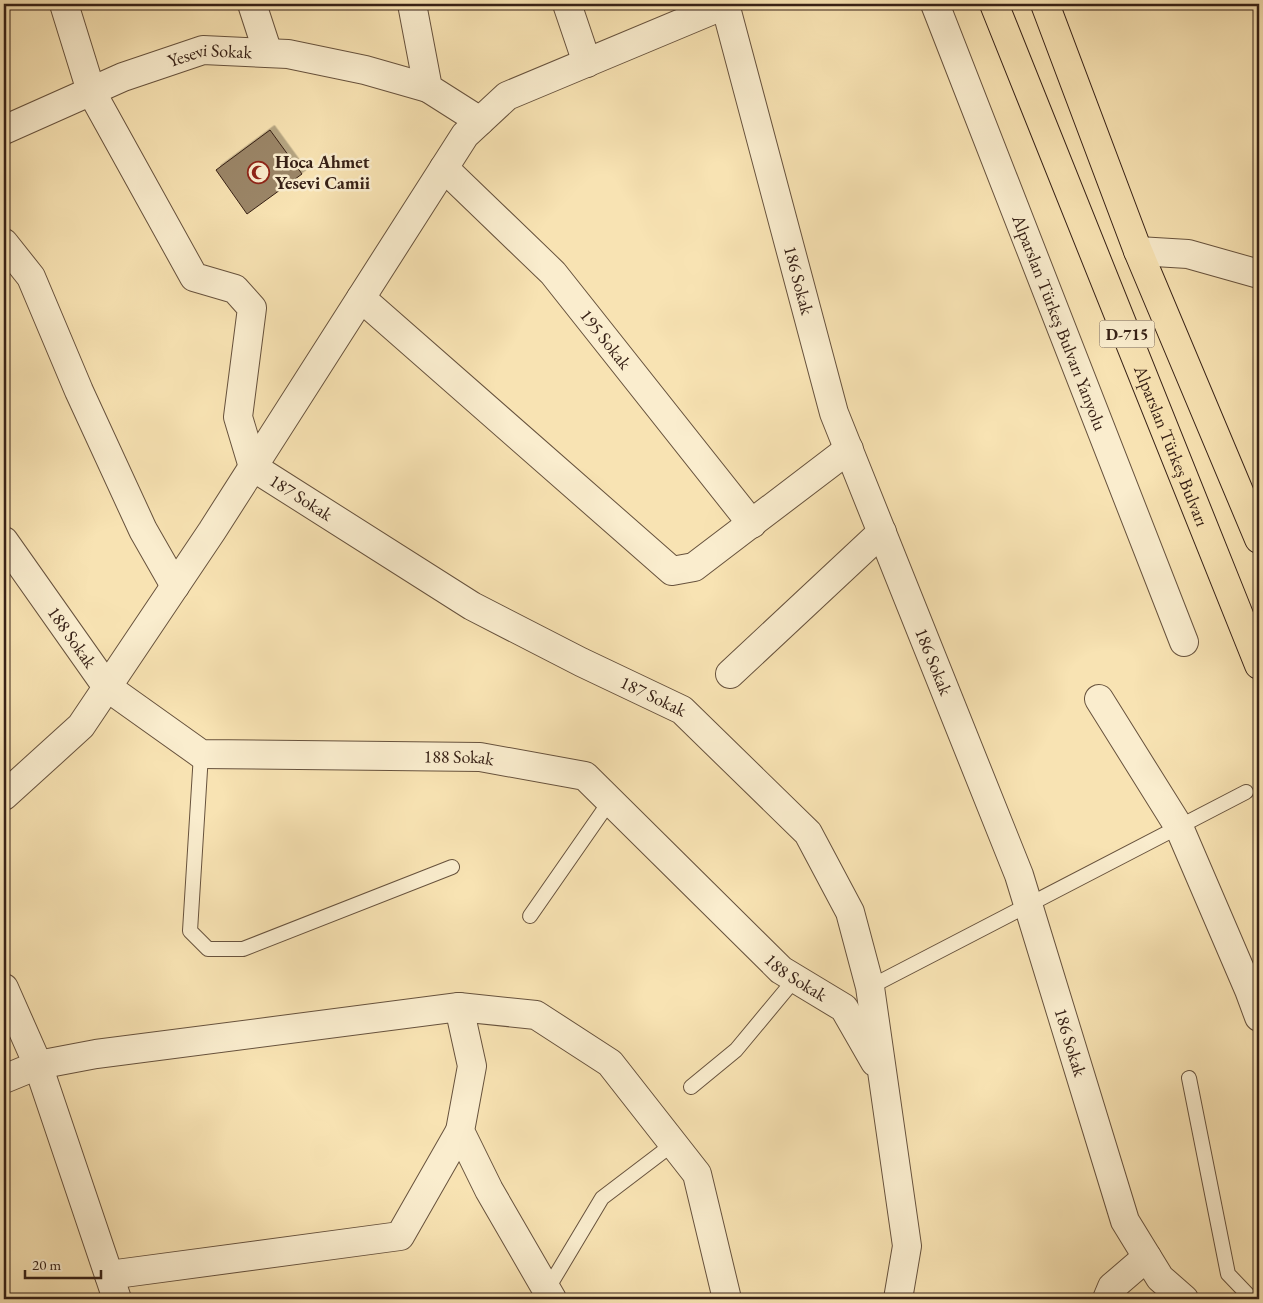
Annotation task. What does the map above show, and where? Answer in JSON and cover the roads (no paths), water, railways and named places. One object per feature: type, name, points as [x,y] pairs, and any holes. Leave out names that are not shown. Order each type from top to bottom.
[{"type":"highway","name":"Alparslan Türkeş Bulvarı","points":[[994,4],[1239,612],[1259,666]]},
{"type":"highway","name":"D-715","points":[[1045,4],[1138,251],[1259,539]]},
{"type":"street","points":[[64,4],[91,92],[194,277],[235,289],[252,308],[238,417],[253,467]]},
{"type":"street","points":[[252,4],[268,53]]},
{"type":"street","points":[[412,4],[428,88]]},
{"type":"street","points":[[567,4],[587,63]]},
{"type":"street","points":[[4,796],[81,726],[253,467],[465,134],[507,96],[726,4]]},
{"type":"street","name":"186 Sokak","points":[[726,4],[832,404],[1016,866],[1125,1221],[1160,1278],[1184,1299]]},
{"type":"street","name":"Alparslan Türkeş Bulvarı Yanyolu","points":[[934,4],[1184,642]]},
{"type":"street","name":"Yesevi Sokak","points":[[4,130],[124,77],[202,50],[288,54],[365,70],[428,88],[480,121]]},
{"type":"street","name":"195 Sokak","points":[[444,168],[553,273],[752,524]]},
{"type":"street","points":[[4,243],[30,277],[79,391],[143,530],[175,586]]},
{"type":"street","points":[[1138,251],[1188,254],[1259,274]]},
{"type":"street","points":[[361,298],[672,571],[694,567],[849,448]]},
{"type":"street","name":"187 Sokak","points":[[253,467],[472,606],[581,662],[682,710],[808,833],[850,912],[870,987],[906,1246],[898,1299]]},
{"type":"street","points":[[730,674],[882,532]]},
{"type":"street","name":"188 Sokak","points":[[4,541],[107,687],[201,754],[480,757],[585,776],[781,970],[844,1008],[882,1074]]},
{"type":"street","points":[[1099,698],[1179,827],[1250,990],[1259,1017]]},
{"type":"street","points":[[4,988],[38,1065],[113,1287],[400,1236],[460,1131],[472,1066],[459,1007]]},
{"type":"street","points":[[4,1079],[38,1065],[96,1054],[459,1007],[536,1015],[610,1063],[696,1174],[727,1299]]},
{"type":"street","points":[[460,1131],[489,1190],[550,1295]]},
{"type":"street","points":[[1107,1299],[1112,1287],[1147,1257]]},
{"type":"lane","points":[[201,754],[190,931],[208,949],[243,948],[452,867]]},
{"type":"lane","points":[[870,987],[1246,792]]},
{"type":"lane","points":[[530,916],[610,801]]},
{"type":"lane","points":[[691,1087],[736,1050],[795,979]]},
{"type":"lane","points":[[1189,1078],[1228,1274],[1252,1299]]},
{"type":"lane","points":[[550,1295],[602,1198],[673,1144]]},
{"type":"place","name":"Hoca Ahmet Yesevi Camii","points":[[259,172]]}]
